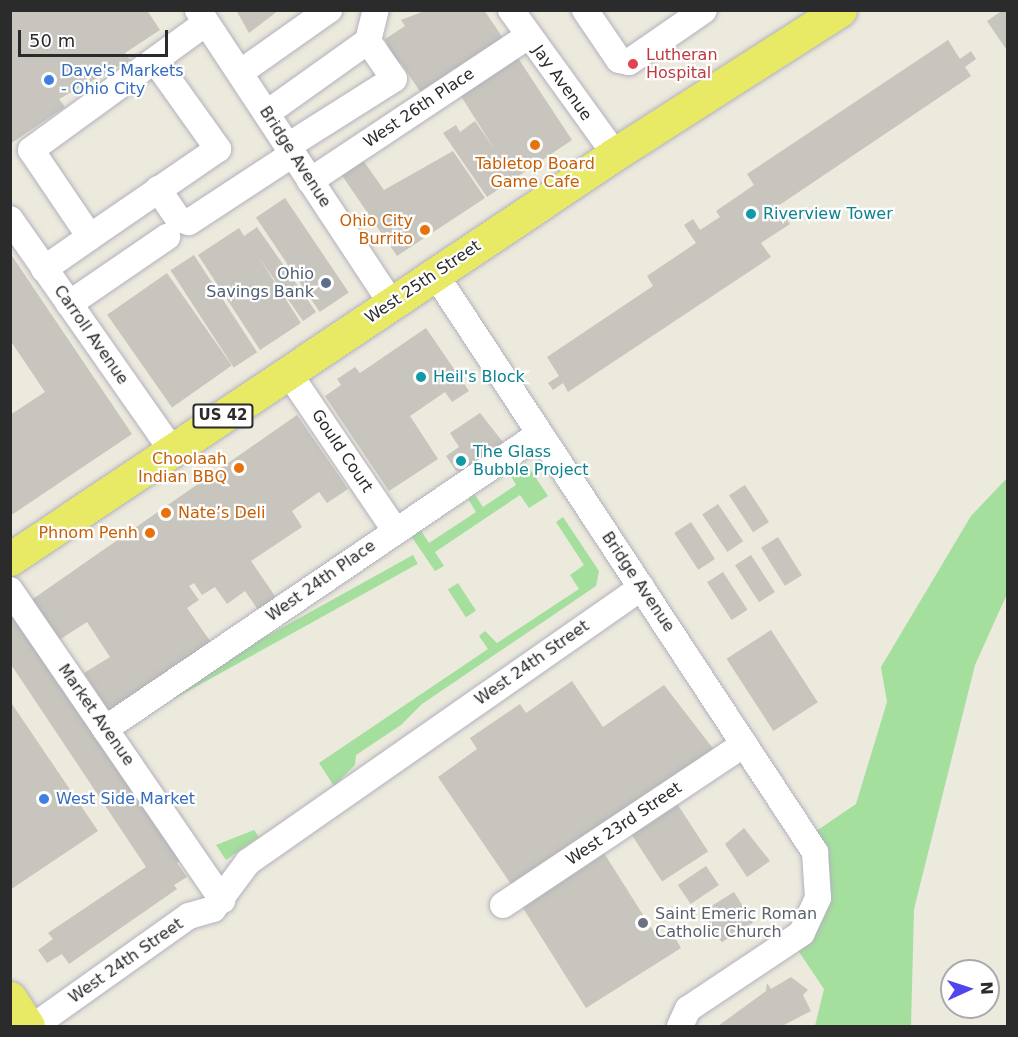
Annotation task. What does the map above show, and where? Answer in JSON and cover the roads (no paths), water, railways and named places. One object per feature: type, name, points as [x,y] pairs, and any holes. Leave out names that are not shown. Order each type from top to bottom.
[{"type":"main road","name":"West 25th Street","points":[[10,559],[823,15]]},
{"type":"main road","points":[[10,998],[28,1026]]},
{"type":"street","points":[[240,72],[329,10]]},
{"type":"street","points":[[267,113],[368,41],[375,10]]},
{"type":"street","name":"Jay Avenue","points":[[511,10],[615,154]]},
{"type":"street","points":[[585,10],[618,60],[629,62],[704,10]]},
{"type":"street","points":[[90,237],[31,150],[156,62],[202,17]]},
{"type":"street","name":"Bridge Avenue","points":[[202,17],[391,303]]},
{"type":"street","name":"West 26th Place","points":[[310,181],[528,36]]},
{"type":"street","points":[[158,189],[178,219],[189,222],[394,79],[368,41]]},
{"type":"street","points":[[44,269],[218,149],[156,62]]},
{"type":"street","name":"Carroll Avenue","points":[[11,222],[172,450]]},
{"type":"street","points":[[69,304],[167,237]]},
{"type":"street","name":"Bridge Avenue","points":[[435,274],[538,435],[642,587],[815,852],[818,898],[802,933],[688,1009],[680,1026]]},
{"type":"street","name":"Gould Court","points":[[288,372],[395,530]]},
{"type":"street","name":"West 24th Place","points":[[110,725],[538,435]]},
{"type":"street","name":"West 24th Street","points":[[34,1026],[189,916],[213,909],[222,900],[248,862],[642,587]]},
{"type":"street","name":"Market Avenue","points":[[10,590],[110,725],[222,900]]},
{"type":"street","name":"West 23rd Street","points":[[503,905],[744,744]]},
{"type":"place","name":"Lutheran Hospital","points":[[633,64]]},
{"type":"place","name":"Dave's Markets - Ohio City","points":[[49,80]]},
{"type":"place","name":"Tabletop Board Game Cafe","points":[[535,145]]},
{"type":"place","name":"Riverview Tower","points":[[751,214]]},
{"type":"place","name":"Ohio City Burrito","points":[[425,230]]},
{"type":"place","name":"Ohio Savings Bank","points":[[326,283]]},
{"type":"place","name":"Heil's Block","points":[[421,377]]},
{"type":"place","name":"The Glass Bubble Project","points":[[461,461]]},
{"type":"place","name":"Choolaah Indian BBQ","points":[[239,468]]},
{"type":"place","name":"Nate’s Deli","points":[[166,513]]},
{"type":"place","name":"Phnom Penh","points":[[150,533]]},
{"type":"place","name":"West Side Market","points":[[44,799]]},
{"type":"place","name":"Saint Emeric Roman Catholic Church","points":[[643,923]]}]
